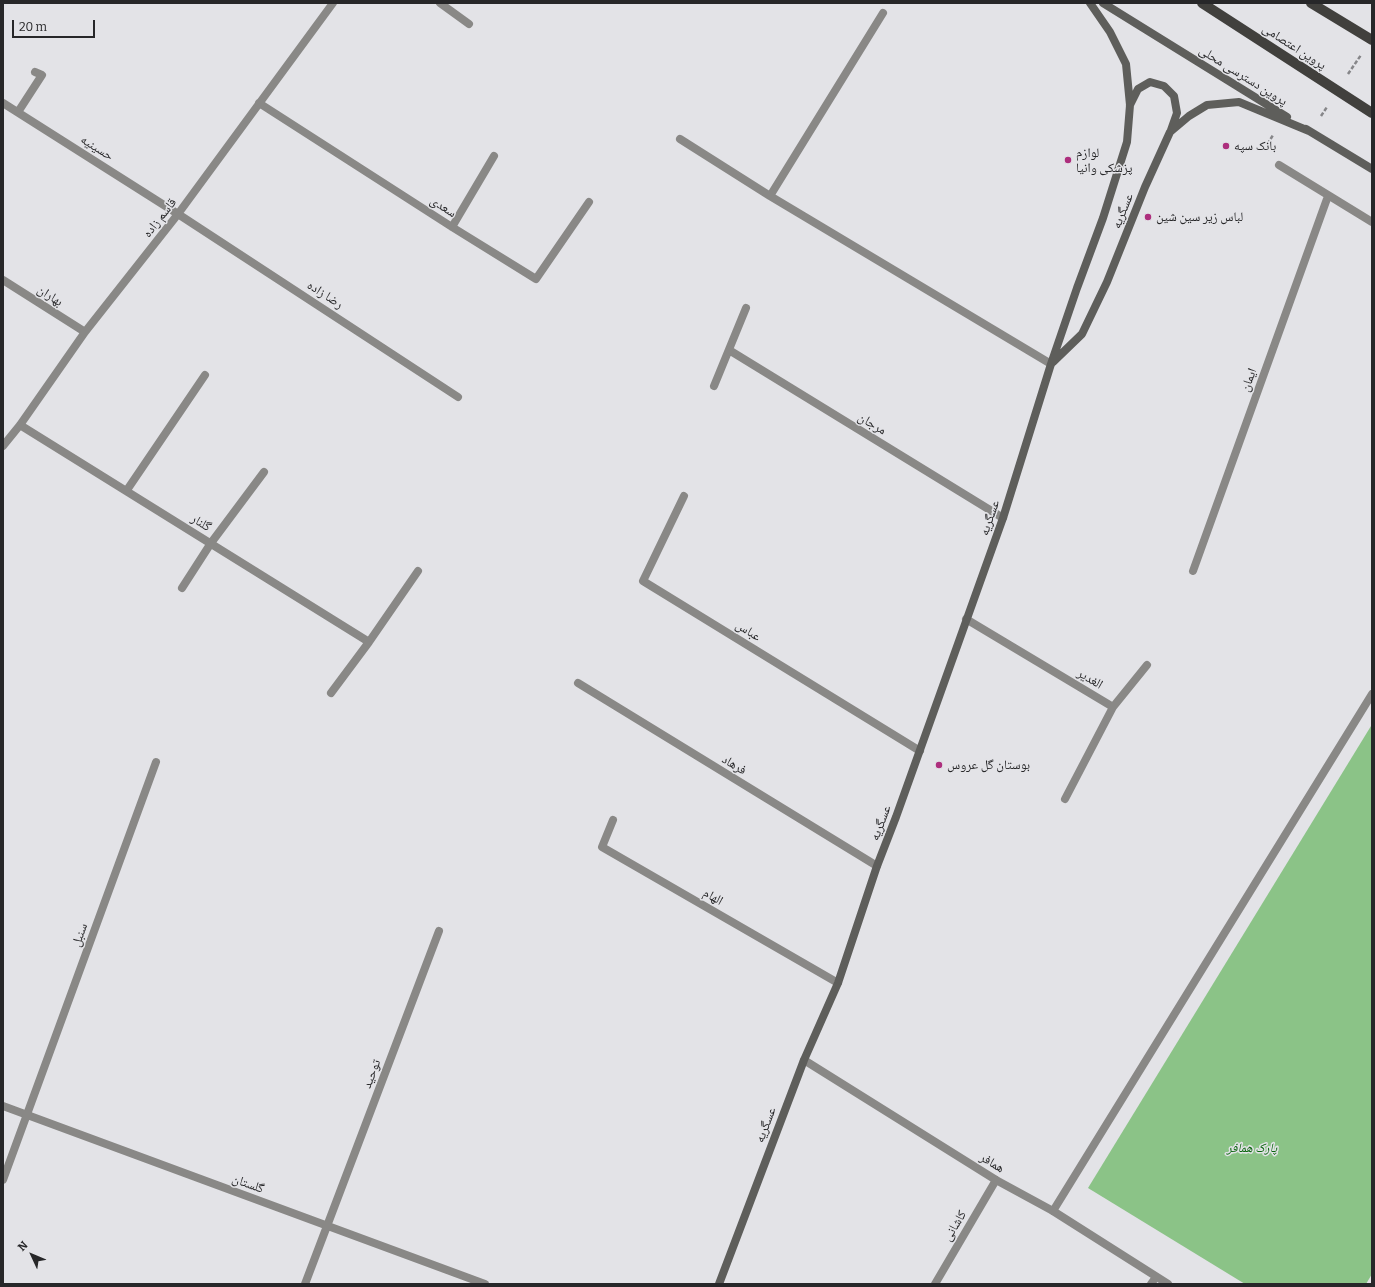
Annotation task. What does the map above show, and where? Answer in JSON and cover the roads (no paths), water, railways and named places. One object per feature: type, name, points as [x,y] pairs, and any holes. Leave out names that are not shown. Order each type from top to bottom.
[{"type":"main road","name":"عسگریه","points":[[718,1284],[804,1060],[838,983],[877,866],[920,751],[1003,518],[1051,364],[1103,218],[1127,142],[1130,104],[1126,64],[1110,32],[1090,3]]},
{"type":"main road","name":"پروین دسترسی محلی","points":[[1103,3],[1372,169]]},
{"type":"main road","name":"پروین اعتصامی","points":[[1202,3],[1372,113]]},
{"type":"main road","points":[[1311,3],[1372,40]]},
{"type":"main road","points":[[1130,104],[1138,89],[1150,82],[1164,86],[1174,96],[1177,113],[1170,132]]},
{"type":"main road","name":"عسگریه","points":[[1051,364],[1082,334],[1107,282],[1146,186],[1170,132],[1189,116],[1207,105],[1239,102],[1309,131]]},
{"type":"street","name":"قاسم زاده","points":[[3,446],[20,425],[85,332],[178,214],[333,3]]},
{"type":"street","points":[[440,3],[469,24]]},
{"type":"street","points":[[770,196],[883,13]]},
{"type":"street","points":[[18,112],[42,75],[35,72]]},
{"type":"street","name":"حسینیه","points":[[3,103],[178,214]]},
{"type":"street","name":"سعدی","points":[[259,103],[452,228],[536,279],[589,202]]},
{"type":"street","points":[[680,139],[770,196],[1051,364]]},
{"type":"street","points":[[452,228],[494,156]]},
{"type":"street","points":[[1279,165],[1372,222]]},
{"type":"street","name":"ایمان","points":[[1193,571],[1328,196]]},
{"type":"street","name":"رضا زاده","points":[[178,214],[458,397]]},
{"type":"street","name":"بهاران","points":[[3,280],[85,332]]},
{"type":"street","points":[[714,386],[746,308]]},
{"type":"street","name":"مرجان","points":[[729,350],[1003,518]]},
{"type":"street","points":[[127,490],[205,375]]},
{"type":"street","name":"گلنار","points":[[20,425],[127,490],[369,642]]},
{"type":"street","points":[[182,588],[211,543],[264,472]]},
{"type":"street","name":"عباس","points":[[684,496],[643,581],[920,751]]},
{"type":"street","points":[[330,693],[369,642],[418,571]]},
{"type":"street","name":"الغدیر","points":[[966,619],[1113,707]]},
{"type":"street","points":[[1065,799],[1113,707],[1147,665]]},
{"type":"street","name":"فرهاد","points":[[578,683],[877,866]]},
{"type":"street","points":[[1052,1212],[1372,694]]},
{"type":"street","name":"سنبل","points":[[3,1180],[156,762]]},
{"type":"street","name":"الهام","points":[[613,820],[602,847],[838,983]]},
{"type":"street","name":"توحید","points":[[305,1284],[439,931]]},
{"type":"street","name":"همافر","points":[[804,1060],[996,1180],[1052,1212],[1154,1280],[1168,1284]]},
{"type":"street","name":"گلستان","points":[[3,1106],[485,1284]]},
{"type":"street","name":"کاشانی","points":[[934,1284],[996,1180]]},
{"type":"place","name":"بانک سپه","points":[[1226,146]]},
{"type":"place","name":"لوازم پزشکی وانیا","points":[[1068,160]]},
{"type":"place","name":"لباس زیر سین شین","points":[[1148,217]]},
{"type":"place","name":"بوستان گل عروس","points":[[939,765]]},
{"type":"park label","name":"پارک همافر","points":[[1252,1148]]}]
